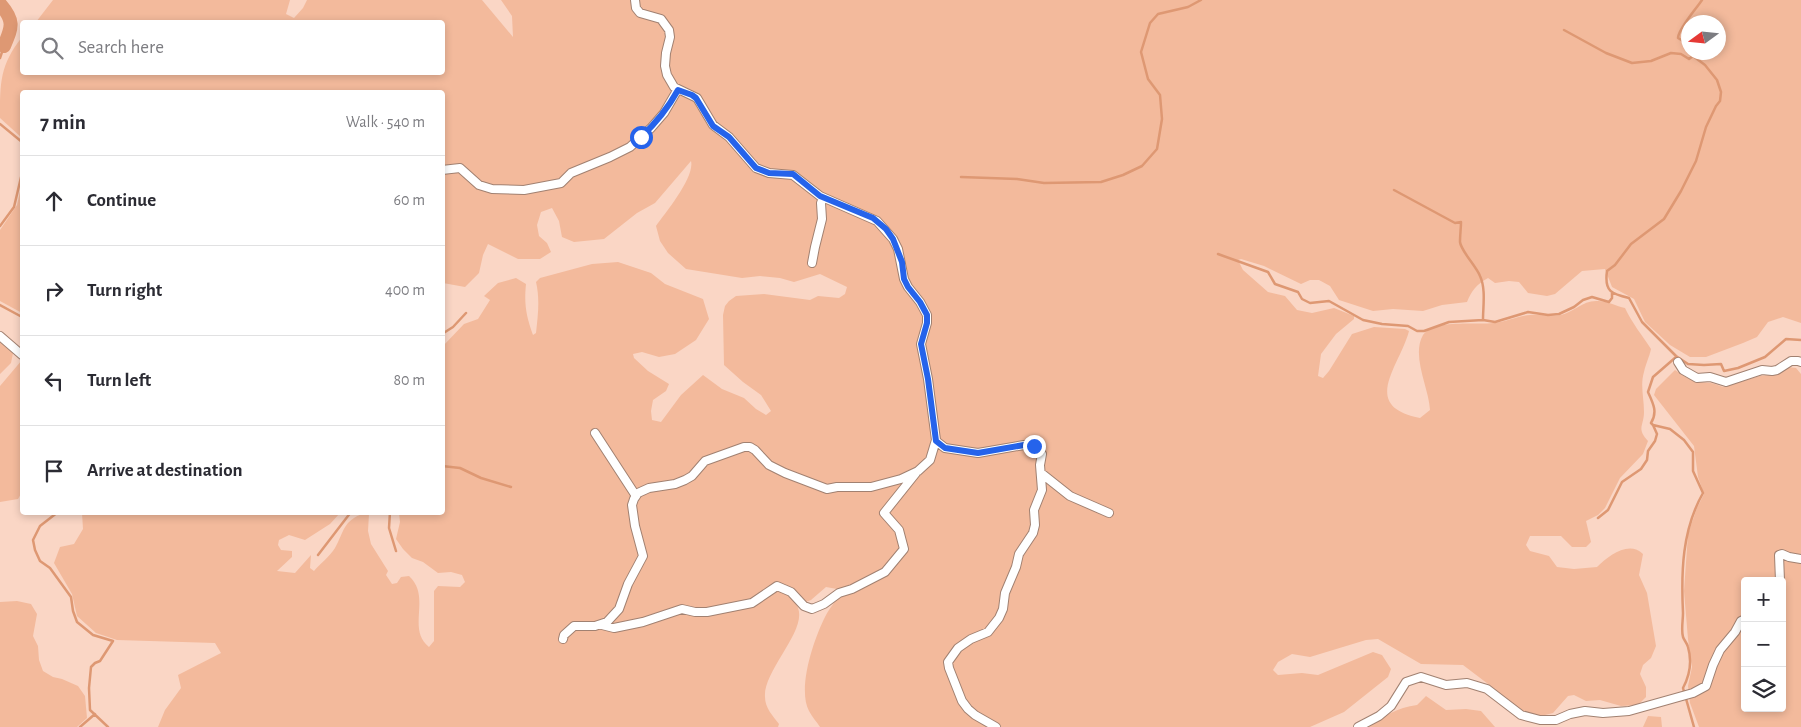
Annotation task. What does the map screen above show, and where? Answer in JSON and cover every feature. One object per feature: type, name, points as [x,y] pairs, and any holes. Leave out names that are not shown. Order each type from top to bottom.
[{"type":"street","points":[[563,639],[564,635],[574,626],[599,625],[614,628],[643,622],[682,609],[707,612],[752,603],[777,586],[791,592],[804,606],[812,609],[824,604],[839,593],[852,589],[885,572],[904,549],[899,530],[884,513],[918,471],[930,460],[936,441],[928,379],[921,344],[927,323],[927,315],[904,279],[898,249],[893,239],[877,221],[823,198],[793,174],[769,173],[756,168],[729,137],[713,126],[696,98],[678,90],[670,80],[665,66],[670,37],[669,30],[661,19],[640,13],[636,8],[635,0]]},
{"type":"street","points":[[445,170],[460,168],[479,185],[492,189],[524,190],[561,182],[571,173],[610,158],[630,147],[652,128],[678,90]]},
{"type":"street","points":[[812,263],[814,247],[822,219],[821,203],[823,198]]},
{"type":"street","points":[[0,336],[20,353]]},
{"type":"street","points":[[1678,362],[1682,370],[1697,378],[1710,378],[1726,382],[1762,370],[1777,370],[1791,361],[1798,360],[1801,362]]},
{"type":"street","points":[[595,433],[636,496]]},
{"type":"street","points":[[936,441],[945,448],[978,453],[1024,445],[1034,446],[1042,454],[1040,466],[1042,490],[1034,510],[1035,525],[1033,533],[1019,554],[1016,567],[1005,593],[1001,614],[988,632],[964,643],[951,656],[948,662],[962,701],[975,715],[996,727]]},
{"type":"street","points":[[599,625],[607,622],[618,609],[628,584],[643,556],[632,505],[636,496],[642,490],[675,484],[685,480],[692,476],[705,461],[744,447],[750,447],[755,450],[770,465],[785,473],[827,489],[871,487],[901,479],[918,471]]},
{"type":"street","points":[[1041,473],[1070,496],[1109,513]]},
{"type":"street","points":[[1780,577],[1778,555],[1782,554],[1801,558]]},
{"type":"street","points":[[1358,727],[1379,716],[1392,706],[1406,682],[1421,677],[1446,685],[1467,683],[1486,689],[1521,715],[1540,720],[1556,720],[1570,714],[1585,711],[1603,713],[1629,711],[1693,693],[1706,686],[1720,650],[1735,632],[1741,621]]},
{"type":"shaded area","points":[[53,0],[290,0],[286,14],[294,18],[307,0],[482,0],[513,37],[512,16],[501,0],[1801,0],[1801,323],[1783,317],[1768,322],[1757,337],[1706,357],[1690,357],[1670,345],[1645,322],[1634,299],[1612,287],[1605,269],[1582,271],[1555,294],[1547,296],[1528,293],[1519,282],[1495,283],[1488,278],[1475,288],[1467,302],[1442,305],[1423,311],[1393,309],[1373,311],[1339,300],[1330,286],[1319,280],[1310,280],[1301,284],[1264,266],[1241,259],[1238,260],[1243,270],[1268,292],[1285,296],[1297,310],[1312,313],[1334,308],[1354,316],[1354,319],[1336,334],[1321,354],[1318,376],[1323,378],[1329,371],[1352,334],[1374,327],[1405,329],[1409,331],[1392,371],[1387,394],[1391,404],[1402,412],[1420,418],[1430,410],[1419,352],[1423,335],[1428,330],[1446,325],[1493,323],[1530,315],[1561,315],[1591,301],[1603,301],[1625,308],[1651,349],[1642,382],[1644,412],[1641,430],[1648,441],[1643,454],[1620,478],[1605,508],[1598,515],[1586,521],[1591,542],[1586,547],[1572,547],[1561,536],[1530,536],[1526,545],[1530,551],[1549,556],[1557,567],[1574,569],[1597,567],[1613,554],[1625,549],[1637,550],[1643,554],[1639,575],[1647,593],[1656,646],[1651,658],[1643,665],[1640,674],[1646,687],[1646,697],[1638,705],[1621,706],[1600,700],[1586,701],[1574,695],[1568,696],[1553,713],[1537,717],[1521,713],[1510,705],[1496,690],[1463,665],[1421,664],[1378,639],[1366,640],[1310,657],[1292,654],[1278,662],[1273,670],[1278,675],[1302,673],[1318,675],[1373,652],[1382,655],[1391,669],[1388,677],[1344,712],[1310,727],[820,727],[809,711],[805,690],[808,664],[812,650],[837,593],[837,589],[826,587],[806,602],[798,598],[793,591],[788,596],[797,606],[799,617],[791,639],[771,675],[766,687],[765,697],[768,708],[779,724],[778,727],[158,727],[165,710],[181,688],[178,675],[221,653],[215,643],[117,640],[96,633],[77,616],[72,594],[54,563],[60,547],[74,544],[83,529],[82,515],[338,515],[330,524],[305,540],[289,535],[279,540],[278,545],[281,550],[292,551],[292,557],[277,571],[295,573],[311,555],[310,568],[314,571],[333,551],[348,523],[359,515],[369,515],[368,531],[371,544],[388,571],[386,575],[392,584],[397,583],[401,577],[409,576],[416,584],[419,593],[419,631],[422,640],[429,647],[434,641],[434,591],[438,586],[460,587],[465,582],[462,575],[451,572],[438,573],[423,562],[412,558],[403,549],[396,539],[400,522],[399,515],[445,515],[445,344],[464,324],[478,319],[490,300],[484,296],[498,283],[516,278],[526,284],[526,310],[533,335],[536,333],[538,313],[536,282],[540,278],[592,264],[618,262],[651,273],[665,284],[703,299],[709,319],[696,340],[675,354],[659,357],[642,352],[633,354],[634,358],[648,371],[669,384],[666,391],[653,400],[652,420],[661,422],[681,395],[703,375],[722,389],[744,398],[766,415],[771,411],[761,395],[724,365],[723,315],[725,306],[729,301],[736,296],[764,294],[810,300],[818,296],[839,298],[845,294],[847,287],[820,274],[794,282],[780,278],[760,276],[742,278],[686,269],[668,253],[660,241],[656,226],[673,204],[689,176],[691,161],[655,203],[637,213],[604,239],[574,242],[562,237],[559,221],[552,208],[541,212],[537,225],[539,236],[547,243],[551,252],[540,259],[518,259],[488,244],[483,255],[479,273],[465,287],[445,283],[445,90],[20,90],[20,136],[0,118],[1,84],[9,56],[20,40],[20,75],[445,75],[445,20],[38,20]]},
{"type":"shaded area","points":[[20,192],[20,312],[0,301],[0,230],[17,205]]},
{"type":"shaded area","points":[[0,342],[13,353],[11,363],[0,374]]},
{"type":"shaded area","points":[[20,362],[20,496],[18,499],[0,502],[0,386]]},
{"type":"shaded area","points":[[1788,367],[1796,368],[1801,374],[1801,727],[1699,727],[1690,703],[1688,686],[1692,667],[1684,591],[1688,534],[1704,494],[1698,477],[1694,446],[1654,395],[1656,389],[1675,370],[1695,381],[1713,383],[1723,387],[1760,376],[1778,374]]},
{"type":"shaded area","points":[[17,601],[31,604],[37,614],[33,636],[38,646],[39,660],[43,671],[53,677],[78,686],[85,696],[87,718],[77,727],[0,727],[0,602]]},
{"type":"shaded area","points":[[1426,696],[1446,710],[1466,709],[1481,711],[1495,727],[1364,727],[1396,710],[1417,705]]},
{"type":"shaded area","points":[[1648,716],[1661,717],[1662,727],[1643,727]]},
{"type":"waterway","points":[[961,177],[1017,179],[1044,183],[1101,182],[1142,166],[1157,149],[1162,119],[1160,95],[1148,79],[1141,52],[1150,23],[1158,14],[1188,7],[1201,0]]},
{"type":"waterway","points":[[1691,15],[1702,0]]},
{"type":"waterway","points":[[0,4],[8,15],[11,24],[4,46]]},
{"type":"waterway","points":[[1564,30],[1606,53],[1632,63],[1651,61],[1671,53],[1681,54]]},
{"type":"waterway","points":[[1681,30],[1678,38],[1681,40]]},
{"type":"waterway","points":[[0,58],[4,46]]},
{"type":"waterway","points":[[1698,60],[1717,80],[1721,92],[1720,101],[1706,127],[1696,161],[1681,191],[1664,219],[1631,244],[1615,265],[1607,271],[1608,288],[1618,295],[1629,298],[1642,322],[1676,356],[1688,364],[1721,364],[1724,371],[1738,368],[1765,357],[1786,339],[1801,340]]},
{"type":"waterway","points":[[0,124],[20,140]]},
{"type":"waterway","points":[[0,226],[14,207],[20,182]]},
{"type":"waterway","points":[[1394,190],[1455,223],[1461,222],[1461,246],[1482,281],[1484,292],[1483,320]]},
{"type":"waterway","points":[[1218,254],[1268,272],[1275,284],[1298,292],[1302,299],[1310,303],[1329,301],[1363,320],[1408,326],[1417,331],[1424,331],[1449,322],[1483,320],[1495,322],[1528,312],[1548,315],[1559,314],[1592,297],[1609,302],[1612,298],[1612,293]]},
{"type":"waterway","points":[[0,305],[20,316]]},
{"type":"waterway","points":[[445,332],[453,327],[466,313]]},
{"type":"waterway","points":[[1676,357],[1653,377],[1648,392],[1654,411],[1651,423],[1670,429],[1684,440],[1693,452],[1693,471],[1703,493],[1696,507],[1687,536],[1682,582],[1682,631],[1688,647],[1690,663],[1689,673],[1683,688],[1694,727]]},
{"type":"waterway","points":[[1598,518],[1608,510],[1622,482],[1641,469],[1647,460],[1648,451],[1655,441],[1657,434],[1653,425]]},
{"type":"waterway","points":[[445,466],[460,468],[481,478],[511,487]]},
{"type":"waterway","points":[[54,515],[40,526],[33,540],[35,550],[40,561],[50,568],[71,597],[77,622],[93,635],[113,641],[100,661],[91,667],[89,688],[90,710],[108,727]]},
{"type":"waterway","points":[[318,555],[349,515]]},
{"type":"waterway","points":[[390,515],[389,528],[396,551]]},
{"type":"waterway","points":[[80,727],[95,714]]},
{"type":"route","points":[[641,137],[652,128],[678,90],[685,92],[696,98],[713,126],[729,137],[756,168],[762,172],[793,174],[820,196],[877,221],[893,239],[902,262],[904,279],[927,315],[927,323],[921,344],[928,379],[936,441],[945,448],[978,453],[1011,446],[1034,446]]}]
